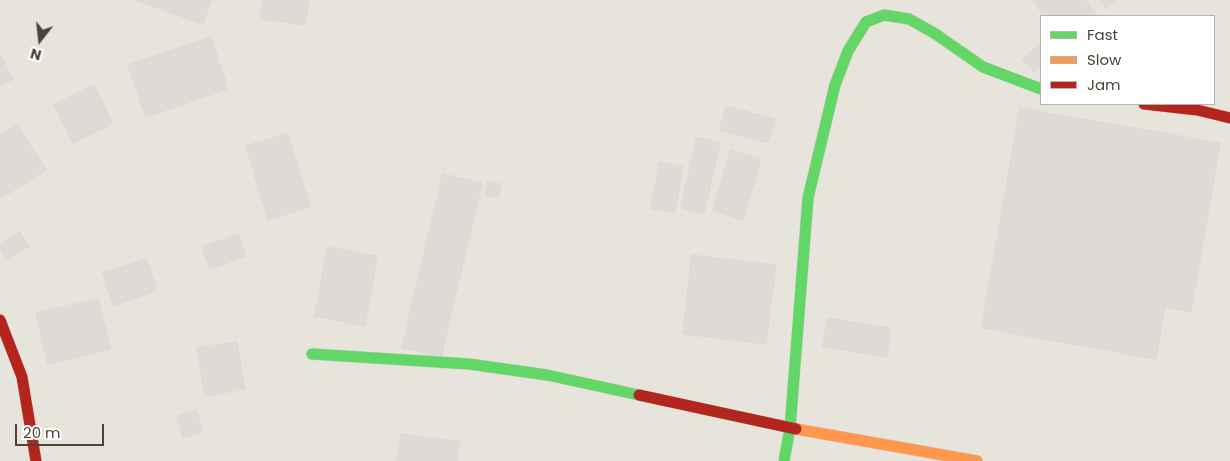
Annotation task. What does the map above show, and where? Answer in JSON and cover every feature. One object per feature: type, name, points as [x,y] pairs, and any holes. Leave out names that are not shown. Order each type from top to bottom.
[{"type":"street","points":[[784,461],[790,428],[808,198],[835,85],[848,51],[866,22],[884,15],[909,19],[934,33],[983,67],[1040,90]]},
{"type":"street","points":[[1153,105],[1198,110],[1230,118]]},
{"type":"street","points":[[0,320],[22,377],[36,461]]},
{"type":"street","points":[[312,354],[469,364],[547,375],[790,428],[977,461]]},
{"type":"shaded area","points":[[0,0],[1230,0],[1230,461],[0,461]]},
{"type":"building","points":[[135,0],[212,0],[203,24]]},
{"type":"building","points":[[263,0],[309,0],[305,25],[260,19]]},
{"type":"building","points":[[1085,0],[1097,15],[1043,15],[1033,1]]},
{"type":"building","points":[[1100,0],[1117,0],[1106,8]]},
{"type":"building","points":[[211,37],[228,89],[146,117],[128,65]]},
{"type":"building","points":[[1040,43],[1040,66],[1034,72],[1022,60]]},
{"type":"building","points":[[0,55],[13,79],[0,86]]},
{"type":"building","points":[[94,85],[113,124],[73,143],[54,105]]},
{"type":"building","points":[[726,106],[775,119],[768,143],[720,130]]},
{"type":"building","points":[[1020,108],[1220,143],[1191,312],[1165,307],[1156,359],[982,328]]},
{"type":"building","points":[[17,124],[46,170],[0,199],[0,135]]},
{"type":"building","points":[[288,134],[310,207],[268,220],[246,146]]},
{"type":"building","points":[[697,137],[720,143],[704,214],[681,208]]},
{"type":"building","points":[[731,150],[761,159],[743,220],[713,211]]},
{"type":"building","points":[[660,162],[683,167],[675,213],[651,209]]},
{"type":"building","points":[[443,174],[482,183],[441,357],[402,348]]},
{"type":"building","points":[[488,182],[501,184],[499,197],[486,195]]},
{"type":"building","points":[[20,232],[29,246],[6,261],[0,250],[0,244]]},
{"type":"building","points":[[239,234],[246,256],[210,269],[202,247]]},
{"type":"building","points":[[328,247],[377,256],[365,326],[315,316]]},
{"type":"building","points":[[692,255],[776,265],[766,344],[683,334]]},
{"type":"building","points":[[147,259],[157,291],[113,306],[103,273]]},
{"type":"building","points":[[98,299],[111,349],[48,364],[36,313]]},
{"type":"building","points":[[828,318],[891,328],[887,357],[823,347]]},
{"type":"building","points":[[237,342],[245,389],[205,396],[197,348]]},
{"type":"building","points":[[196,410],[203,432],[183,438],[177,416]]},
{"type":"building","points":[[401,434],[460,442],[457,461],[397,461]]},
{"type":"traffic: fast","points":[[784,461],[790,428],[808,198],[835,85],[848,51],[866,22],[884,15],[909,19],[934,33],[983,67],[1040,89]]},
{"type":"traffic: fast","points":[[312,354],[469,364],[547,375],[639,395]]},
{"type":"traffic: slow","points":[[796,429],[977,461]]},
{"type":"traffic: jam","points":[[1153,105],[1197,110],[1230,118]]},
{"type":"traffic: jam","points":[[0,320],[22,377],[36,461]]},
{"type":"traffic: jam","points":[[639,395],[796,429]]}]
